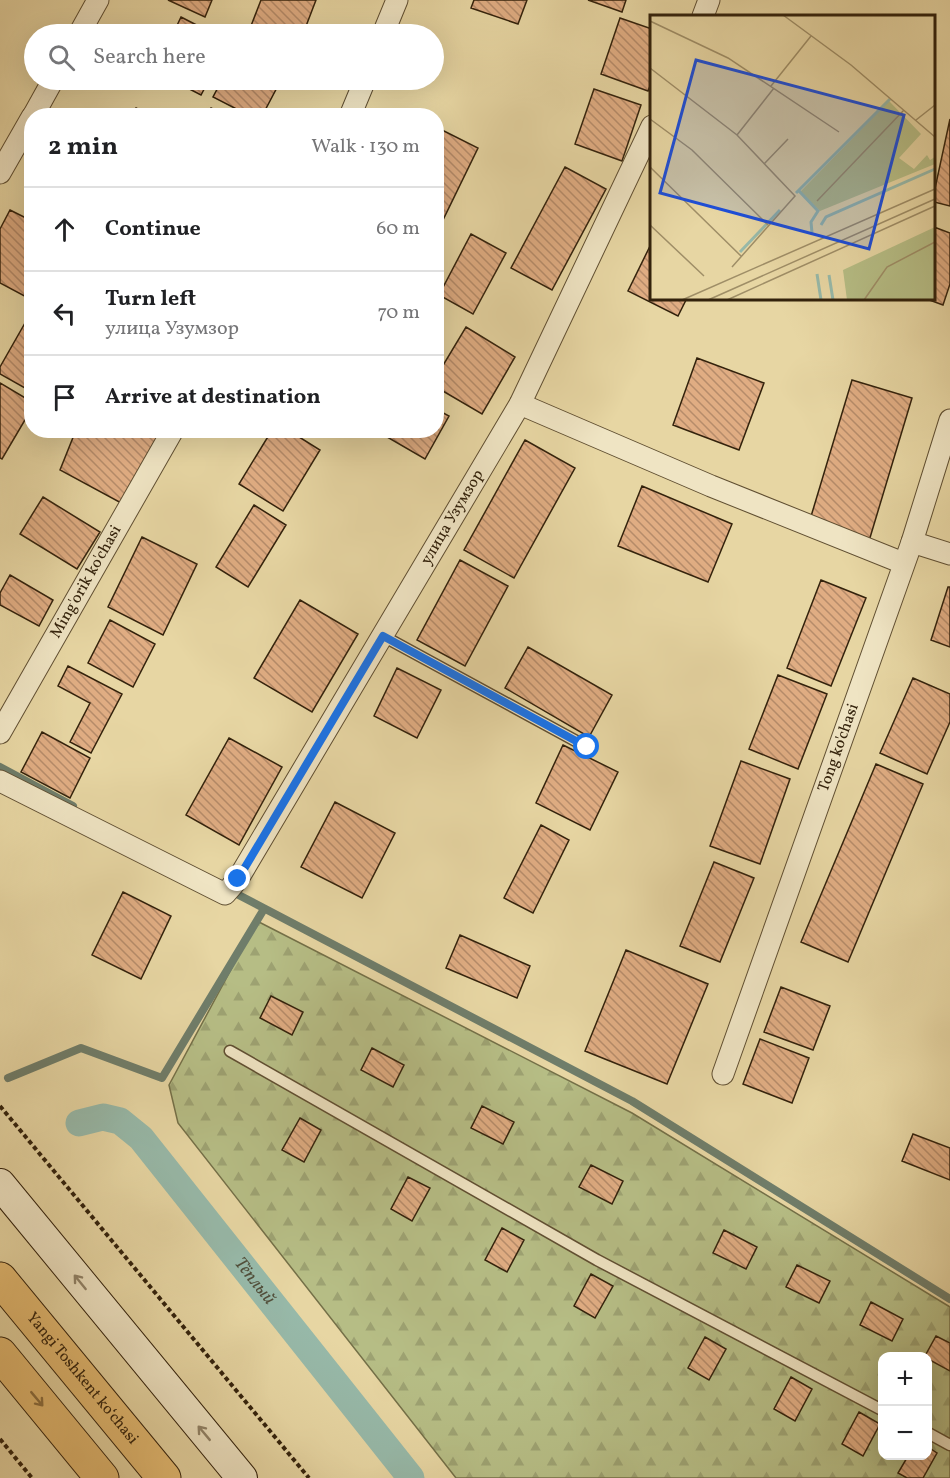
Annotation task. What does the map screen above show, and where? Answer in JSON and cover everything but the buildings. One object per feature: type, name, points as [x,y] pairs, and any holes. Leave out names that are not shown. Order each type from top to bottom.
[{"type":"highway","name":"Yangi Toshkent ko‘chasi","points":[[0,1279],[164,1478]]},
{"type":"highway","points":[[0,1354],[102,1478]]},
{"type":"main road","points":[[0,1184],[242,1478]]},
{"type":"street","points":[[85,24],[98,0]]},
{"type":"street","points":[[387,24],[397,0]]},
{"type":"street","points":[[703,15],[709,0]]},
{"type":"street","points":[[37,108],[47,90]]},
{"type":"street","points":[[353,108],[360,90]]},
{"type":"street","name":"улица Узумзор","points":[[0,781],[232,887],[520,404],[650,128]]},
{"type":"street","points":[[0,172],[24,130]]},
{"type":"street","points":[[520,404],[711,486],[903,563]]},
{"type":"street","name":"Tong ko'chasi","points":[[723,1074],[912,542],[950,420]]},
{"type":"street","name":"Ming'orik ko'chasi","points":[[0,733],[168,438]]},
{"type":"street","points":[[912,542],[950,554]]},
{"type":"lane","points":[[383,636],[587,747]]},
{"type":"lane","points":[[230,1051],[597,1260],[878,1408]]},
{"type":"lane","points":[[932,1436],[950,1445]]},
{"type":"path","points":[[0,1106],[309,1478]]},
{"type":"path","points":[[0,1439],[32,1478]]},
{"type":"green space","points":[[257,921],[632,1113],[950,1307],[950,1478],[456,1478],[178,1123],[169,1085]]},
{"type":"waterway","points":[[0,767],[73,806]]},
{"type":"waterway","points":[[231,891],[632,1101],[950,1299]]},
{"type":"waterway","points":[[8,1078],[81,1048],[162,1078],[264,909]]},
{"type":"waterway","name":"Тёплый","points":[[79,1123],[103,1117],[120,1121],[141,1138],[411,1478]]},
{"type":"route","points":[[238,879],[383,636],[587,747]]}]
